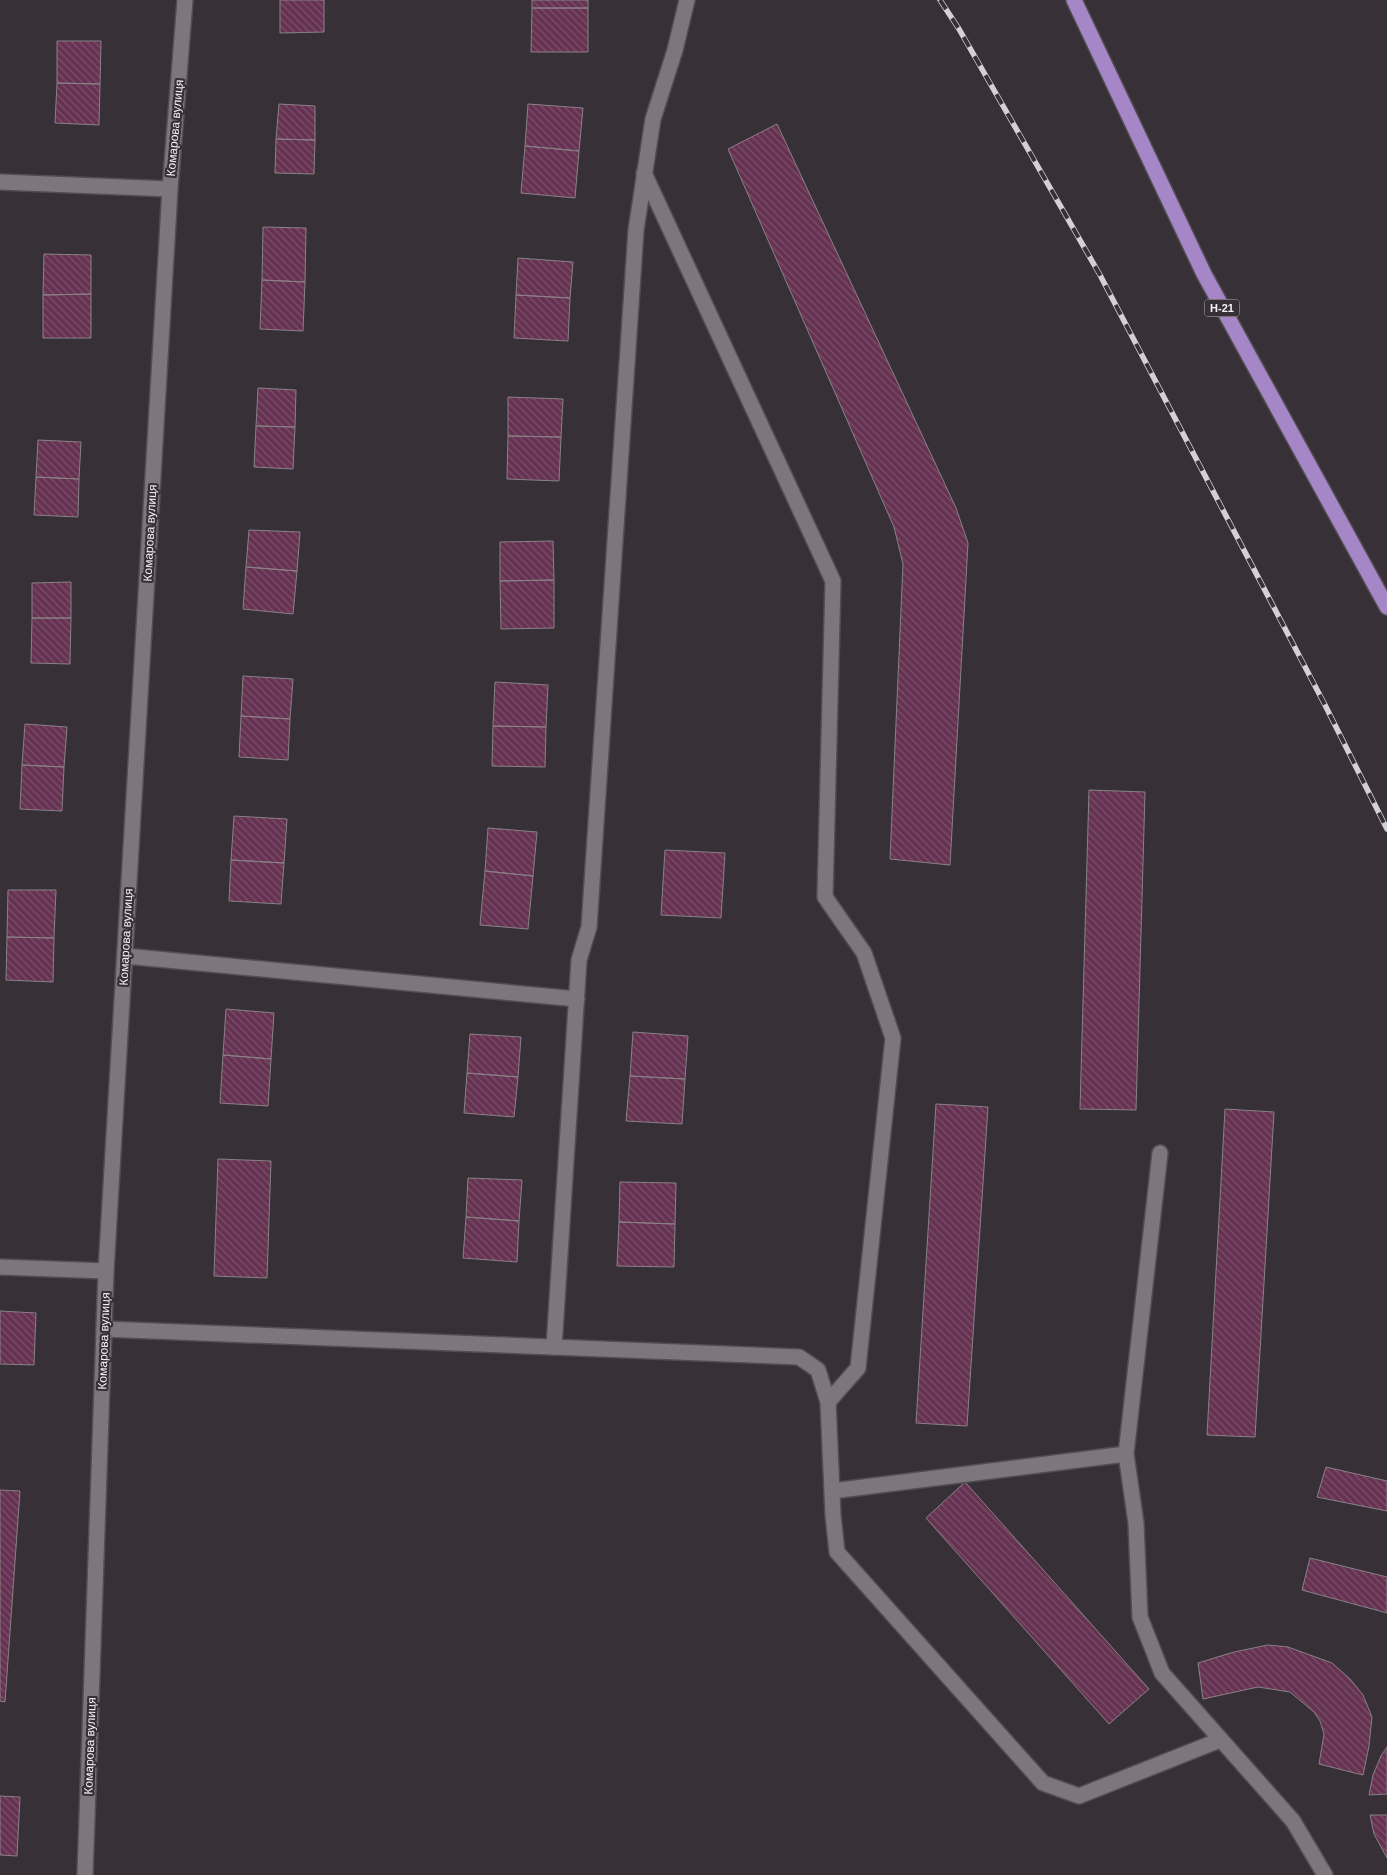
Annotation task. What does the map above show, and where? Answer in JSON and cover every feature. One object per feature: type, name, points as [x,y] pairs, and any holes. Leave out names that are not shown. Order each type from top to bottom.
[{"type":"main road","name":"Н-21","points":[[1074,0],[1204,274],[1387,607]]},
{"type":"street","name":"Комарова вулиця","points":[[85,1875],[106,1271],[170,189],[185,0]]},
{"type":"street","points":[[554,1347],[579,960],[589,927],[636,230],[653,119],[676,50],[687,0]]},
{"type":"street","points":[[644,173],[833,581],[825,898],[864,953],[893,1038],[858,1368],[828,1402]]},
{"type":"street","points":[[0,182],[170,189]]},
{"type":"street","points":[[125,956],[577,999]]},
{"type":"street","points":[[1160,1153],[1126,1454],[1136,1523],[1140,1617],[1162,1673],[1293,1820],[1325,1875]]},
{"type":"street","points":[[0,1267],[106,1271]]},
{"type":"street","points":[[104,1329],[799,1357],[818,1370],[828,1402],[832,1491],[838,1552],[1043,1784],[1079,1796],[1220,1740]]},
{"type":"street","points":[[832,1491],[1126,1454]]},
{"type":"building","points":[[280,0],[324,0],[324,32],[280,33]]},
{"type":"building","points":[[532,0],[588,0],[588,8],[532,8]]},
{"type":"building","points":[[532,8],[588,8],[588,52],[531,52]]},
{"type":"building","points":[[57,41],[101,41],[100,84],[57,83]]},
{"type":"building","points":[[57,83],[100,84],[99,125],[55,123]]},
{"type":"building","points":[[279,104],[315,106],[315,140],[276,139]]},
{"type":"building","points":[[528,104],[583,108],[579,151],[525,146]]},
{"type":"building","points":[[777,124],[956,508],[968,543],[950,865],[890,859],[903,564],[894,527],[728,149]]},
{"type":"building","points":[[276,139],[315,140],[314,174],[275,173]]},
{"type":"building","points":[[525,146],[579,151],[575,198],[521,193]]},
{"type":"building","points":[[263,227],[306,228],[305,282],[262,280]]},
{"type":"building","points":[[44,254],[91,255],[91,294],[43,295]]},
{"type":"building","points":[[518,258],[573,262],[570,298],[516,295]]},
{"type":"building","points":[[262,280],[305,282],[303,331],[260,329]]},
{"type":"building","points":[[91,294],[91,338],[43,338],[43,295]]},
{"type":"building","points":[[516,295],[570,298],[568,341],[514,338]]},
{"type":"building","points":[[258,388],[296,390],[295,427],[256,426]]},
{"type":"building","points":[[508,397],[563,399],[561,437],[508,436]]},
{"type":"building","points":[[256,426],[295,427],[293,469],[254,467]]},
{"type":"building","points":[[508,436],[561,437],[559,481],[507,479]]},
{"type":"building","points":[[38,440],[81,442],[79,479],[36,477]]},
{"type":"building","points":[[36,477],[79,479],[78,517],[34,515]]},
{"type":"building","points":[[249,530],[300,532],[297,571],[246,567]]},
{"type":"building","points":[[553,541],[554,580],[500,581],[500,542]]},
{"type":"building","points":[[246,567],[297,571],[293,614],[243,609]]},
{"type":"building","points":[[554,580],[554,628],[501,629],[500,581]]},
{"type":"building","points":[[71,582],[71,618],[32,618],[32,583]]},
{"type":"building","points":[[32,618],[71,618],[70,664],[31,663]]},
{"type":"building","points":[[243,676],[293,679],[290,719],[241,716]]},
{"type":"building","points":[[495,682],[548,685],[546,727],[493,726]]},
{"type":"building","points":[[241,716],[290,719],[288,760],[239,757]]},
{"type":"building","points":[[25,724],[67,727],[64,767],[22,765]]},
{"type":"building","points":[[493,726],[546,727],[545,767],[492,766]]},
{"type":"building","points":[[22,765],[64,767],[62,811],[20,809]]},
{"type":"building","points":[[1089,790],[1145,792],[1136,1110],[1080,1109]]},
{"type":"building","points":[[234,816],[287,819],[284,863],[231,860]]},
{"type":"building","points":[[488,828],[537,832],[533,876],[485,871]]},
{"type":"building","points":[[665,850],[725,853],[721,918],[661,915]]},
{"type":"building","points":[[231,860],[284,863],[281,904],[229,901]]},
{"type":"building","points":[[485,871],[533,876],[528,929],[480,925]]},
{"type":"building","points":[[8,890],[56,890],[54,938],[7,937]]},
{"type":"building","points":[[7,937],[54,938],[53,982],[6,980]]},
{"type":"building","points":[[226,1009],[274,1013],[271,1059],[223,1055]]},
{"type":"building","points":[[633,1032],[688,1036],[685,1079],[630,1076]]},
{"type":"building","points":[[470,1034],[521,1037],[518,1077],[467,1073]]},
{"type":"building","points":[[223,1055],[271,1059],[268,1106],[220,1103]]},
{"type":"building","points":[[467,1073],[518,1077],[514,1117],[464,1113]]},
{"type":"building","points":[[630,1076],[685,1079],[682,1124],[626,1121]]},
{"type":"building","points":[[936,1104],[988,1107],[967,1426],[916,1423]]},
{"type":"building","points":[[1225,1109],[1274,1112],[1255,1437],[1207,1435]]},
{"type":"building","points":[[218,1159],[271,1161],[267,1278],[214,1276]]},
{"type":"building","points":[[468,1178],[522,1180],[519,1221],[466,1217]]},
{"type":"building","points":[[620,1182],[676,1183],[675,1224],[619,1222]]},
{"type":"building","points":[[466,1217],[519,1221],[517,1262],[463,1258]]},
{"type":"building","points":[[619,1222],[675,1224],[674,1267],[617,1266]]},
{"type":"building","points":[[0,1311],[36,1313],[34,1365],[0,1364]]},
{"type":"building","points":[[1326,1467],[1387,1481],[1387,1511],[1317,1497]]},
{"type":"building","points":[[965,1482],[1149,1689],[1109,1724],[926,1518]]},
{"type":"building","points":[[0,1490],[20,1491],[5,1702],[0,1701]]},
{"type":"building","points":[[1310,1558],[1387,1577],[1387,1613],[1302,1590]]},
{"type":"building","points":[[1268,1645],[1288,1647],[1332,1663],[1350,1679],[1363,1695],[1372,1717],[1363,1775],[1319,1764],[1324,1734],[1320,1721],[1314,1712],[1290,1692],[1258,1687],[1203,1699],[1198,1663],[1234,1652]]},
{"type":"building","points":[[1387,1747],[1387,1794],[1369,1795],[1373,1775]]},
{"type":"building","points":[[0,1796],[20,1797],[17,1856],[0,1855]]},
{"type":"building","points":[[1370,1815],[1387,1815],[1387,1858],[1374,1834]]},
{"type":"railway","points":[[940,0],[959,29],[1100,275],[1325,705],[1387,829]]}]
